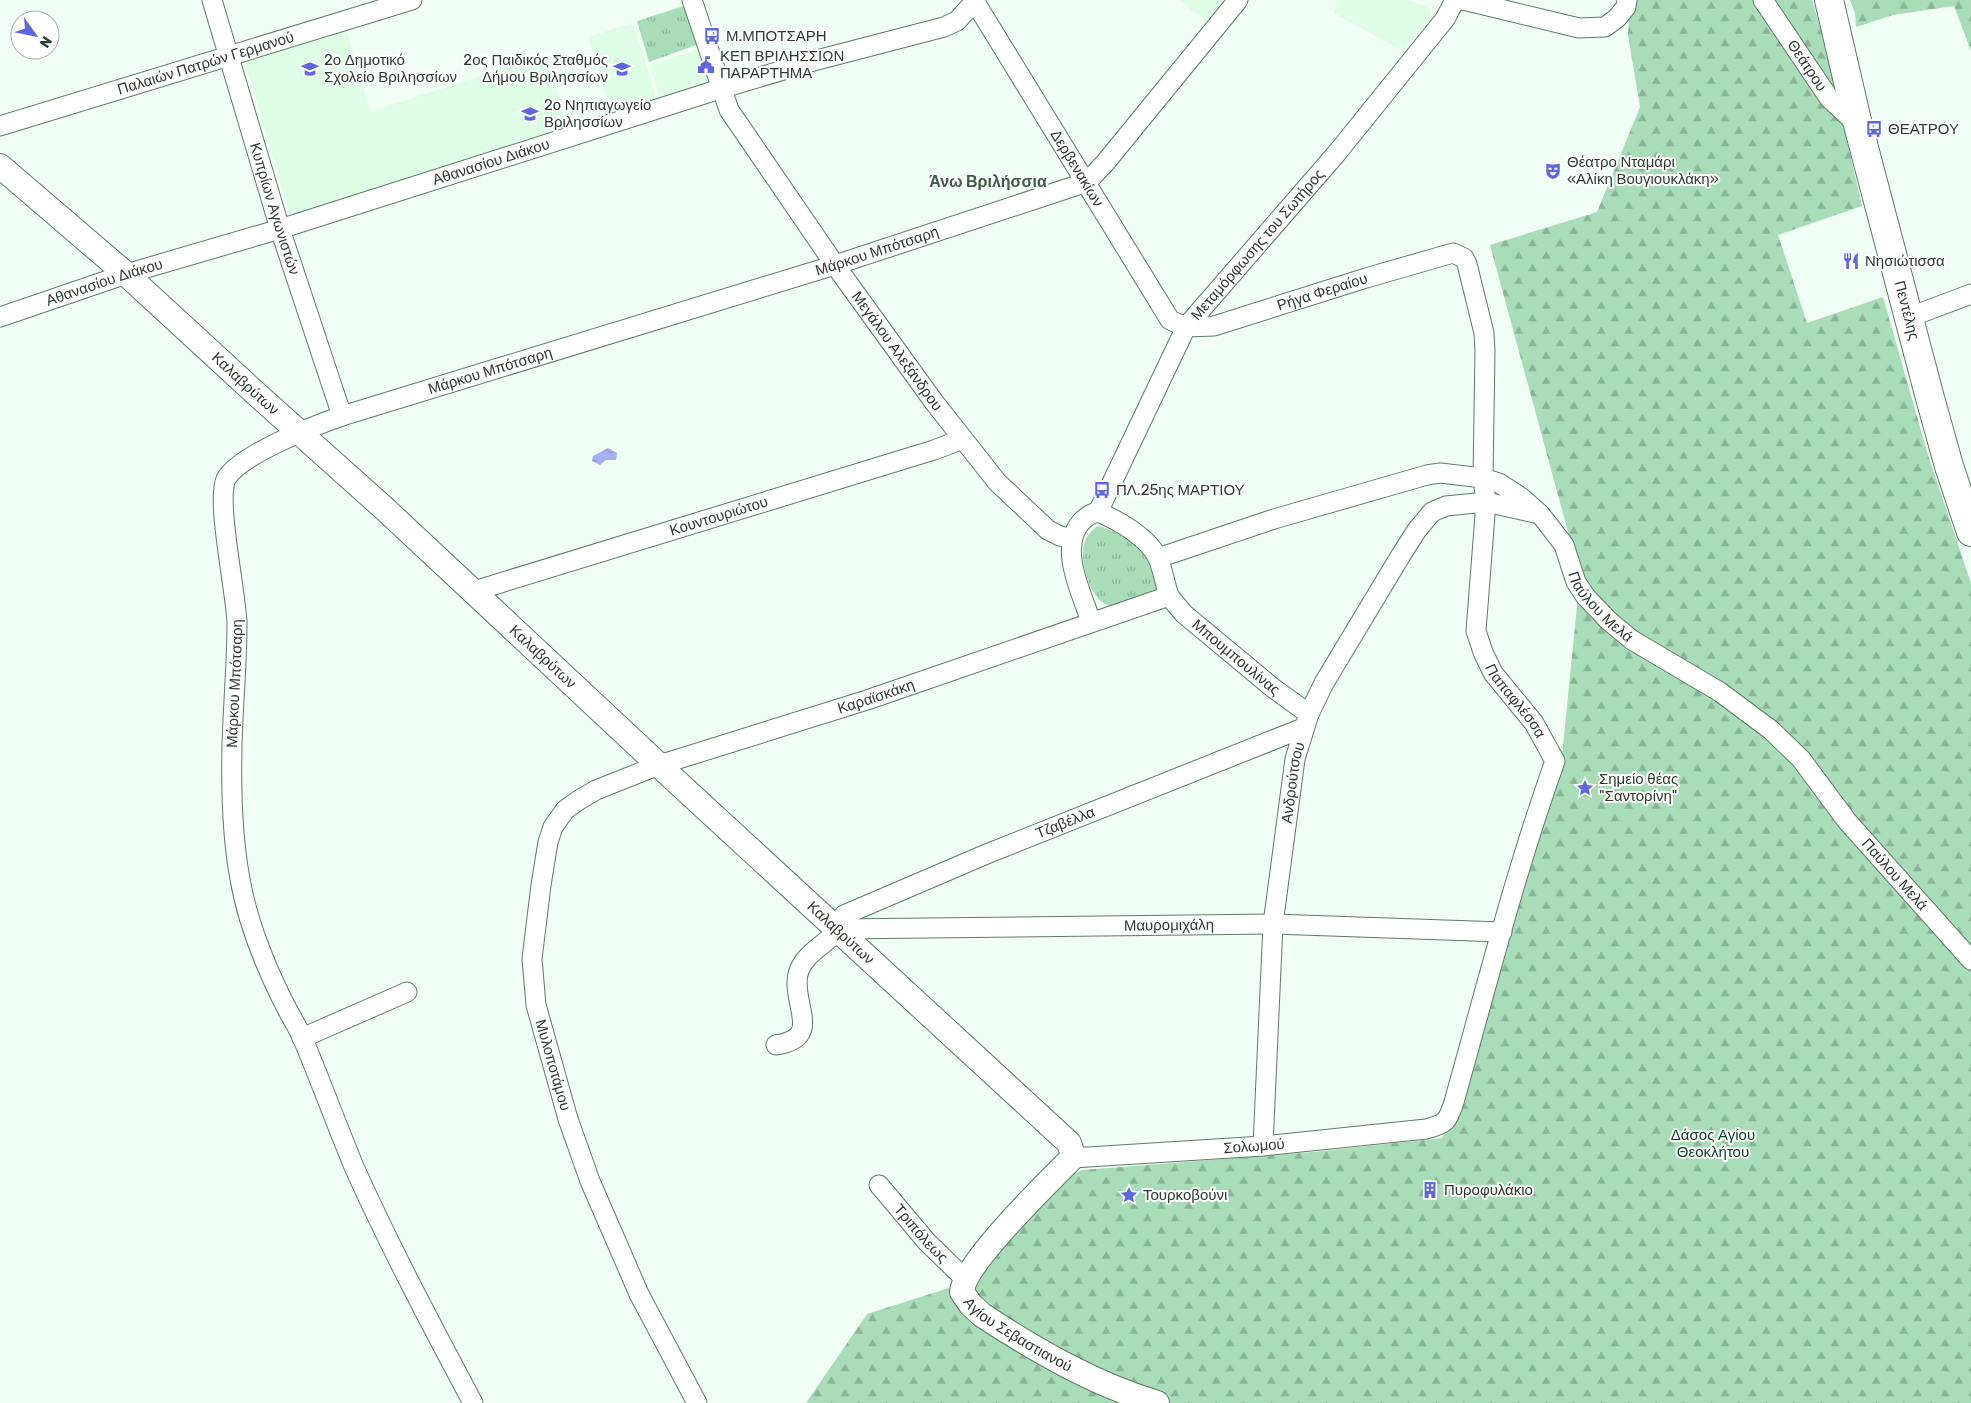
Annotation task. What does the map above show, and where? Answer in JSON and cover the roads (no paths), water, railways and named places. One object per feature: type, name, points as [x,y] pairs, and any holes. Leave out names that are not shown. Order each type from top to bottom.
[{"type":"main road","name":"Πεντέλης","points":[[1829,0],[1858,125],[1950,466],[1971,532]]},
{"type":"street","name":"Κυπρίων Αγωνιστών","points":[[212,0],[280,229],[342,416]]},
{"type":"street","name":"Παλαιών Πατρών Γερμανού","points":[[0,126],[412,0]]},
{"type":"street","name":"Μεγάλου Αλεξάνδρου","points":[[692,0],[725,103],[738,125],[835,265],[962,439],[997,482],[1048,530],[1072,540]]},
{"type":"street","name":"Μάρκου Μπότσαρη","points":[[302,1038],[279,993],[252,930],[245,906],[236,854],[232,748],[237,621],[224,514],[224,487],[228,475],[241,463],[299,432],[342,416],[835,265],[1087,182],[1105,163],[1238,0]]},
{"type":"street","name":"Μεταμόρφωσης του Σωτήρος","points":[[1098,512],[1186,327],[1336,154],[1444,19],[1454,0]]},
{"type":"street","points":[[1463,0],[1580,28],[1605,26],[1617,18],[1626,7],[1627,0]]},
{"type":"street","name":"Θεάτρου","points":[[1763,0],[1829,98],[1858,125]]},
{"type":"street","name":"Αθανασίου Διάκου","points":[[0,318],[126,274],[280,229],[720,89],[817,60],[944,27],[957,20],[976,1]]},
{"type":"street","name":"Δερβενακίων","points":[[976,1],[1170,320],[1186,327]]},
{"type":"street","name":"Καλαβρύτων","points":[[0,166],[126,274],[474,592],[1069,1143],[1072,1158]]},
{"type":"street","name":"Ρήγα Φεραίου","points":[[1186,327],[1202,328],[1214,326],[1366,278],[1453,253],[1460,255]]},
{"type":"street","name":"Παπαφλέσσα","points":[[1435,1127],[1445,1122],[1452,1109],[1502,932],[1555,761],[1534,723],[1493,673],[1476,631],[1486,502],[1483,478],[1484,333],[1467,264],[1460,255]]},
{"type":"street","points":[[1910,317],[1971,294]]},
{"type":"street","name":"Κουντουριώτου","points":[[474,592],[934,450],[962,439]]},
{"type":"street","name":"Παύλου Μελά","points":[[1158,558],[1274,520],[1427,475],[1440,473],[1483,478],[1498,483],[1522,498],[1540,514],[1564,544],[1576,582],[1609,621],[1632,640],[1720,692],[1771,730],[1801,758],[1847,821],[1971,960]]},
{"type":"street","name":"Ανδρούτσου","points":[[1262,1146],[1274,924],[1295,759],[1306,721],[1324,683],[1380,589],[1428,515],[1446,506],[1486,502],[1540,514]]},
{"type":"street","points":[[1091,622],[1070,548],[1077,527],[1092,514],[1098,512],[1123,524],[1146,543],[1158,558],[1169,596]]},
{"type":"street","name":"Μπουμπουλίνας","points":[[1169,596],[1184,614],[1273,688],[1306,721]]},
{"type":"street","name":"Καραϊσκάκη","points":[[659,765],[867,700],[1169,596]]},
{"type":"street","name":"Τζαβέλλα","points":[[776,1045],[788,1043],[798,1037],[803,1027],[797,988],[802,964],[810,953],[837,929],[844,915],[1306,721]]},
{"type":"street","name":"Μυλοποτάμου","points":[[659,765],[596,790],[566,810],[553,827],[548,842],[541,885],[532,959],[536,1005],[549,1056],[590,1181],[639,1294],[697,1403]]},
{"type":"street","name":"Μαυρομιχάλη","points":[[837,929],[1274,924],[1502,932]]},
{"type":"street","points":[[407,992],[302,1038],[356,1170],[425,1314],[473,1403]]},
{"type":"street","name":"Σολωμού","points":[[1072,1158],[1262,1146],[1426,1130],[1435,1127]]},
{"type":"street","name":"Αγίου Σεβαστιανού","points":[[1072,1158],[974,1265],[965,1280],[962,1290],[966,1299],[977,1311],[1070,1368],[1133,1396],[1157,1403]]},
{"type":"street","name":"Τριπόλεως","points":[[879,1185],[927,1242],[965,1280]]},
{"type":"water","points":[[608,448],[617,453],[616,460],[606,460],[600,465],[592,461],[593,456]]},
{"type":"place","name":"Μ.ΜΠΟΤΣΑΡΗ","points":[[712,36]]},
{"type":"place","name":"ΚΕΠ ΒΡΙΛΗΣΣΙΩΝ ΠΑΡΑΡΤΗΜΑ","points":[[706,65]]},
{"type":"place","name":"2ο Δημοτικό Σχολείο Βριλησσίων","points":[[310,69]]},
{"type":"place","name":"2ος Παιδικός Σταθμός Δήμου Βριλησσίων","points":[[622,69]]},
{"type":"place","name":"2ο Νηπιαγωγείο Βριλησσίων","points":[[530,114]]},
{"type":"place","name":"ΘΕΑΤΡΟΥ","points":[[1874,129]]},
{"type":"place","name":"Θέατρο Νταμάρι «Αλίκη Βουγιουκλάκη»","points":[[1553,171]]},
{"type":"place","name":"Νησιώτισσα","points":[[1851,261]]},
{"type":"place","name":"ΠΛ.25ης ΜΑΡΤΙΟΥ","points":[[1102,490]]},
{"type":"place","name":"Σημείο θέας \"Σαντορίνη\"","points":[[1585,788]]},
{"type":"place","name":"Πυροφυλάκιο","points":[[1430,1190]]},
{"type":"place","name":"Τουρκοβούνι","points":[[1129,1195]]},
{"type":"district","name":"Άνω Βριλήσσια","points":[[988,181]]},
{"type":"park label","name":"Δάσος Αγίου Θεοκλήτου","points":[[1713,1144]]}]
